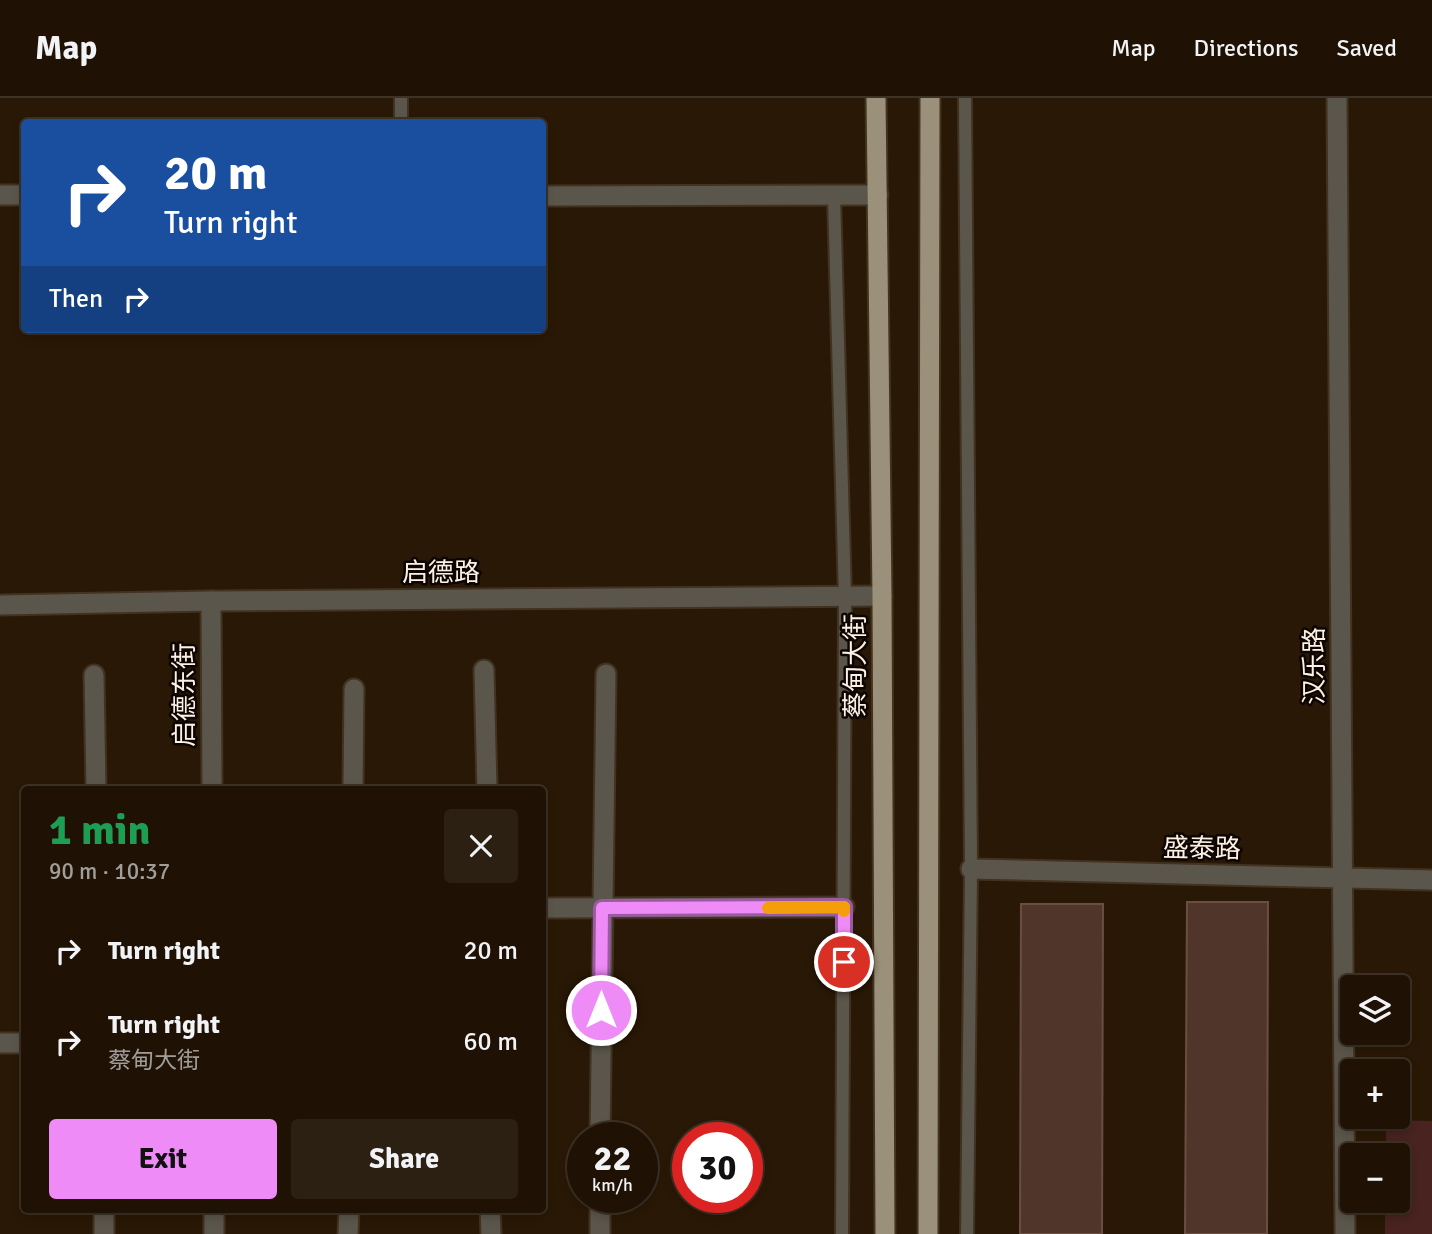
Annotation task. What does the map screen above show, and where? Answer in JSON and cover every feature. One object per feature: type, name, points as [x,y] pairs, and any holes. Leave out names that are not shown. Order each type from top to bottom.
[{"type":"main road","name":"蔡甸大街","points":[[876,98],[885,1234]]},
{"type":"main road","points":[[928,1234],[930,98]]},
{"type":"street","name":"汉乐路","points":[[1337,98],[1345,1234]]},
{"type":"street","points":[[0,195],[21,195]]},
{"type":"street","points":[[546,196],[878,195]]},
{"type":"street","name":"启德路","points":[[0,605],[882,596]]},
{"type":"street","name":"启德东街","points":[[211,601],[212,786]]},
{"type":"street","points":[[484,670],[487,786]]},
{"type":"street","points":[[600,1122],[606,674]]},
{"type":"street","points":[[94,675],[96,786]]},
{"type":"street","points":[[353,786],[354,690]]},
{"type":"street","name":"盛泰路","points":[[971,869],[1432,880]]},
{"type":"street","points":[[546,908],[844,907]]},
{"type":"street","points":[[0,1043],[21,1043]]},
{"type":"street","points":[[104,1213],[104,1234]]},
{"type":"street","points":[[214,1213],[214,1234]]},
{"type":"street","points":[[348,1234],[349,1213]]},
{"type":"street","points":[[491,1213],[491,1234]]},
{"type":"street","points":[[600,1213],[600,1234]]},
{"type":"lane","points":[[401,98],[401,119]]},
{"type":"lane","points":[[965,98],[971,869],[967,1234]]},
{"type":"lane","name":"蔡甸大街","points":[[834,196],[845,597],[842,1234]]},
{"type":"shaded area","points":[[1410,1121],[1432,1121],[1432,1234],[1385,1234],[1385,1213],[1410,1213],[1410,1143],[1386,1143],[1386,1129],[1410,1129]]},
{"type":"building","points":[[1187,902],[1268,902],[1267,1234],[1185,1234]]},
{"type":"building","points":[[1021,904],[1103,904],[1102,1234],[1020,1234]]},
{"type":"slow traffic","points":[[768,908],[844,907],[844,911]]},
{"type":"route","points":[[601,1010],[602,908],[844,907],[844,962]]}]
